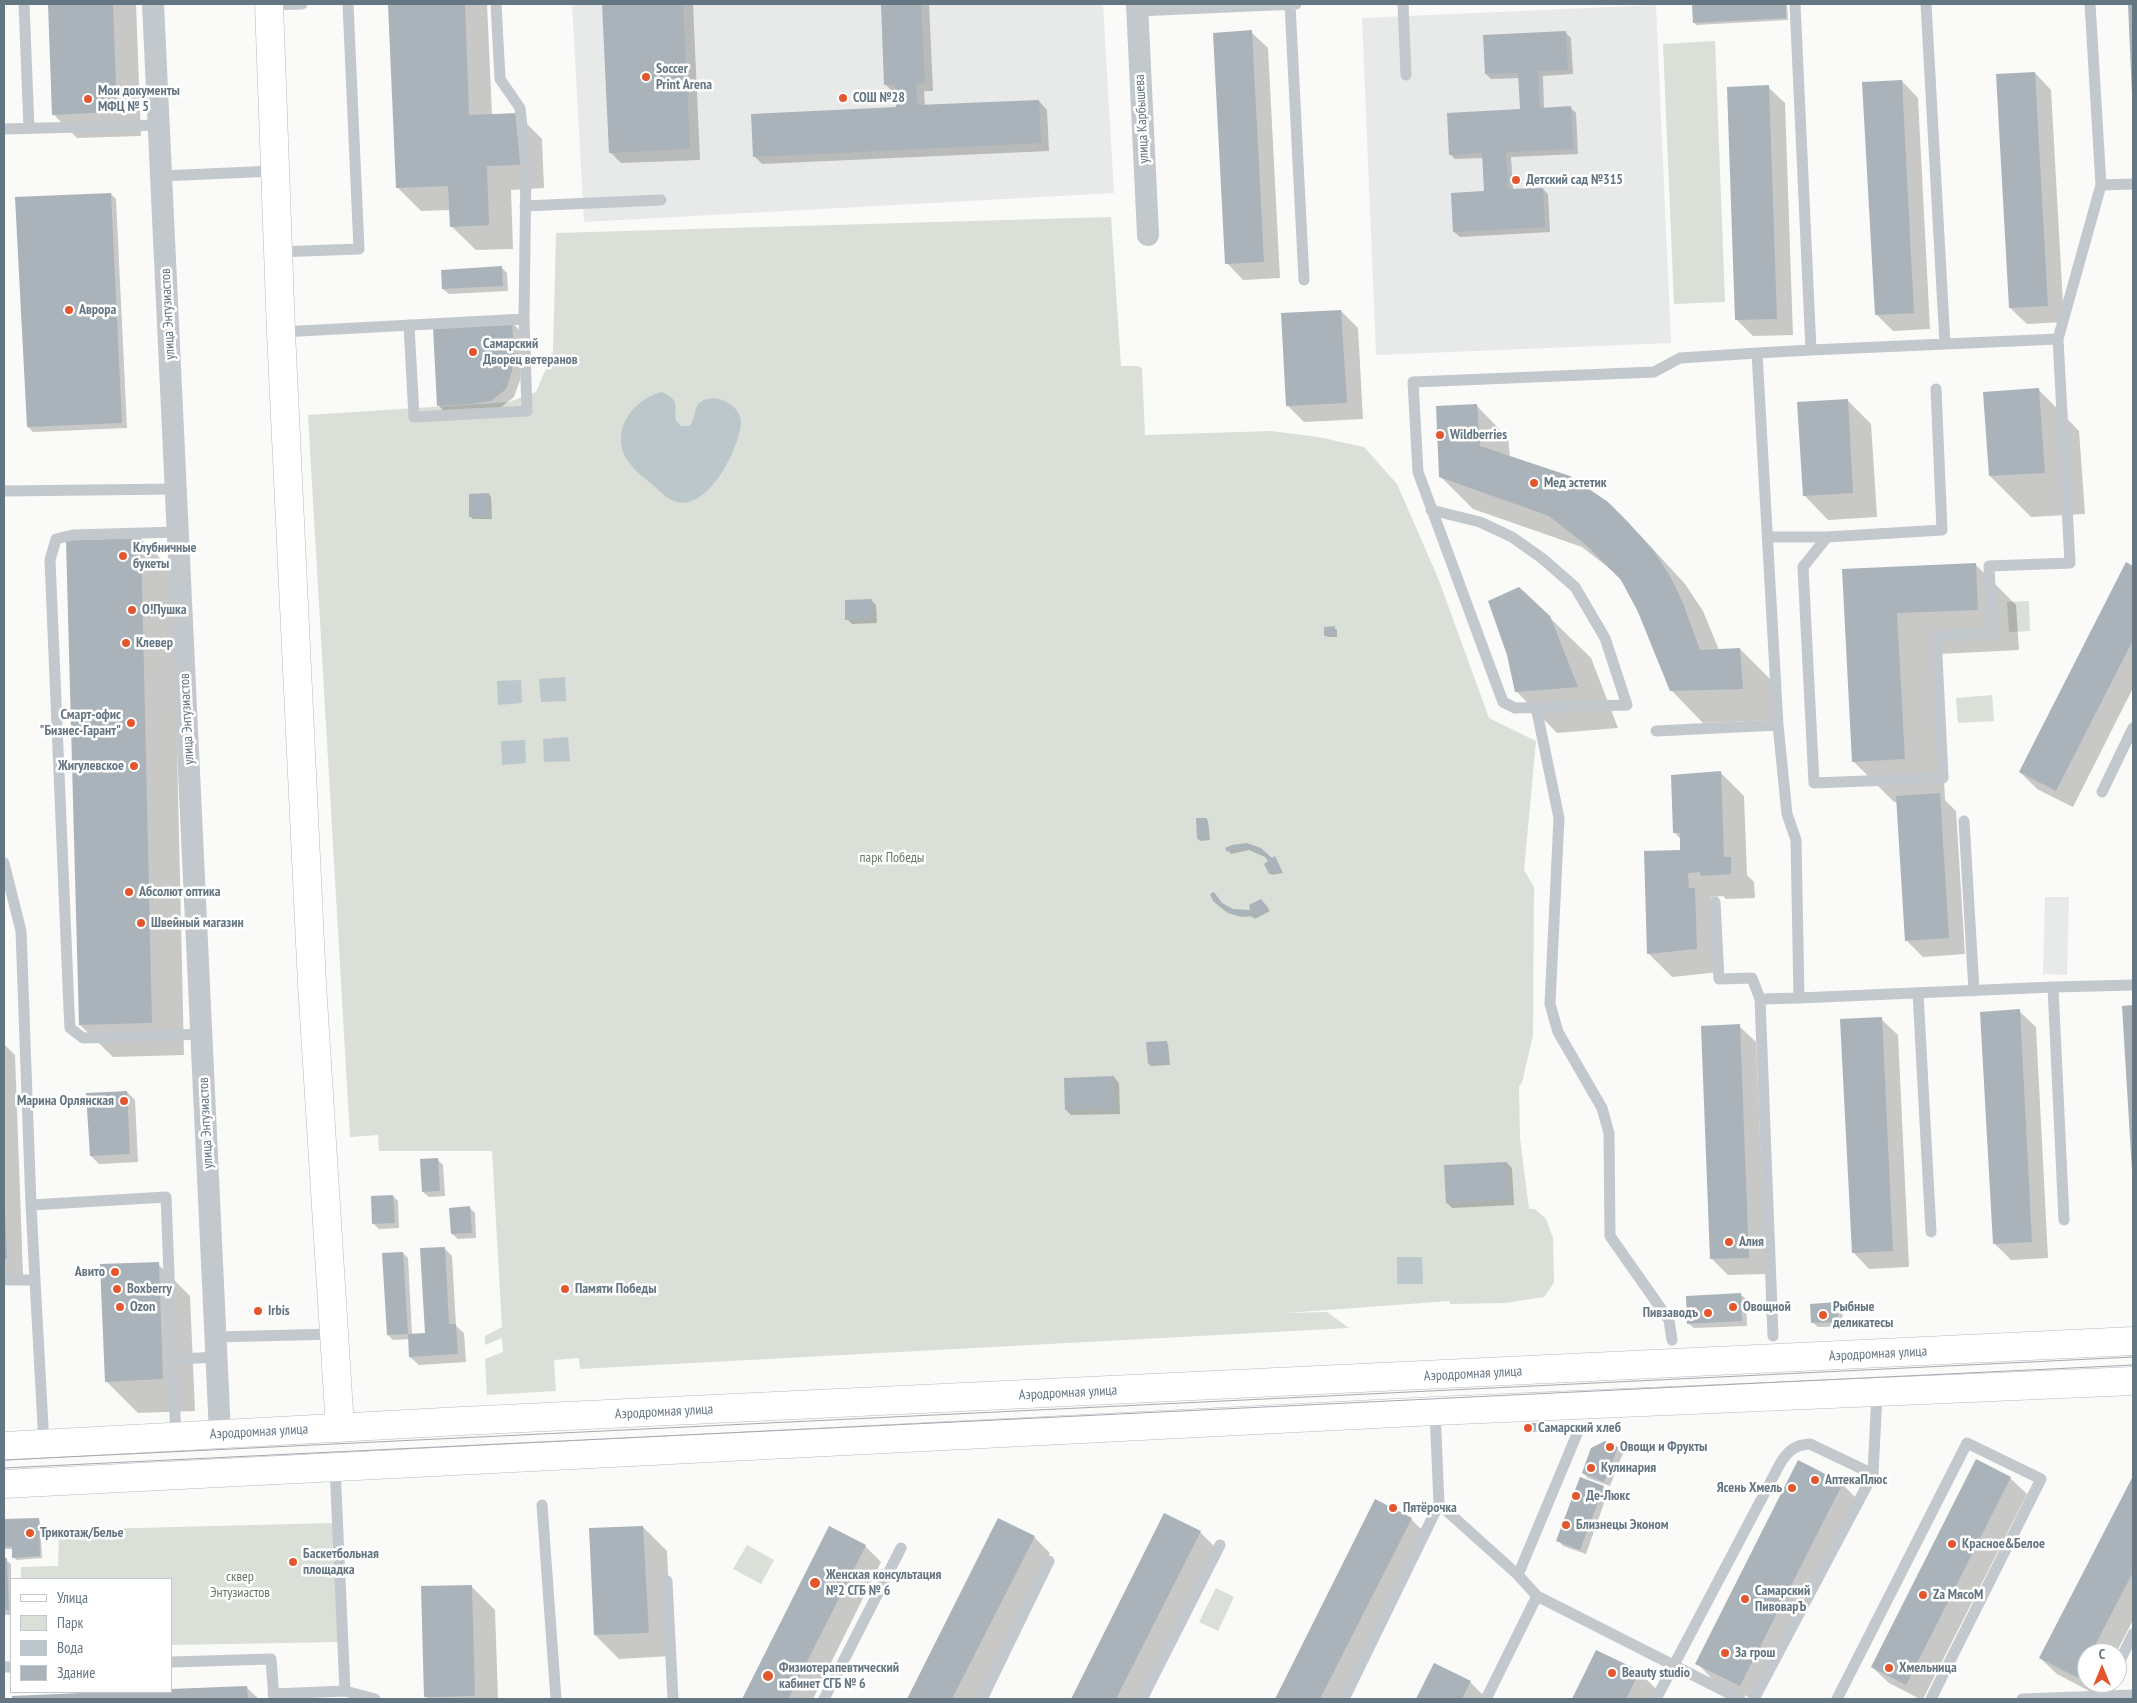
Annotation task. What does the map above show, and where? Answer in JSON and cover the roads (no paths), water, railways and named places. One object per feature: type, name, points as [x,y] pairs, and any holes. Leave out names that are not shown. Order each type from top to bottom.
[{"type":"main road","points":[[269,5],[277,252],[313,994],[340,1428]]},
{"type":"main road","name":"Аэродромная улица","points":[[4,1446],[340,1428],[1774,1342],[2133,1341]]},
{"type":"main road","points":[[4,1484],[1435,1412],[2133,1381]]},
{"type":"street","name":"улица Энтузиастов","points":[[153,4],[220,1433]]},
{"type":"street","name":"улица Карбышева","points":[[1137,7],[1148,235]]},
{"type":"lane","points":[[24,4],[29,128]]},
{"type":"lane","points":[[269,5],[302,4]]},
{"type":"lane","points":[[277,252],[359,249],[348,4]]},
{"type":"lane","points":[[409,325],[414,417],[527,411],[524,319],[526,165],[520,108],[500,79],[496,4]]},
{"type":"lane","points":[[1290,4],[1304,280]]},
{"type":"lane","points":[[1137,7],[1296,4]]},
{"type":"lane","points":[[1402,4],[1406,75]]},
{"type":"lane","points":[[1795,4],[1811,350]]},
{"type":"lane","points":[[1926,4],[1946,344]]},
{"type":"lane","points":[[1827,537],[1803,567],[1814,783],[1943,778],[1936,636],[1992,634],[1989,566],[2070,563],[2058,339],[2101,185],[2090,4]]},
{"type":"lane","points":[[4,129],[159,125]]},
{"type":"lane","points":[[161,176],[274,171]]},
{"type":"lane","points":[[2101,185],[2133,184]]},
{"type":"lane","points":[[526,206],[661,200]]},
{"type":"lane","points":[[281,332],[524,319]]},
{"type":"lane","points":[[1431,510],[1480,522],[1512,537],[1575,587],[1605,638],[1627,704],[1515,708],[1503,702],[1431,510],[1418,472],[1413,382],[1654,372],[1680,358],[2058,339]]},
{"type":"lane","points":[[1757,353],[1778,725],[1787,814],[1796,840],[1800,998]]},
{"type":"lane","points":[[1768,537],[1827,537],[1942,530],[1936,389]]},
{"type":"lane","points":[[4,491],[176,489]]},
{"type":"lane","points":[[178,532],[74,535],[56,539],[50,560],[69,1010],[70,1028],[83,1038],[202,1034]]},
{"type":"lane","points":[[1536,707],[1559,818],[1550,1004],[1558,1032],[1602,1108],[1609,1133],[1610,1236],[1669,1320],[1672,1340]]},
{"type":"lane","points":[[1656,731],[1778,725]]},
{"type":"lane","points":[[2102,792],[2133,728]]},
{"type":"lane","points":[[1964,821],[1974,990]]},
{"type":"lane","points":[[4,863],[21,931],[31,1205],[44,1444]]},
{"type":"lane","points":[[1715,902],[1719,979],[1752,978],[1760,1000],[1774,1342]]},
{"type":"lane","points":[[1760,1000],[2133,985]]},
{"type":"lane","points":[[2053,987],[2064,1220]]},
{"type":"lane","points":[[1918,993],[1931,1232]]},
{"type":"lane","points":[[31,1205],[166,1197],[176,1436]]},
{"type":"lane","points":[[4,1280],[35,1280]]},
{"type":"lane","points":[[172,1351],[180,1359],[216,1346],[334,1334]]},
{"type":"lane","points":[[1754,1699],[1873,1474],[1877,1393]]},
{"type":"lane","points":[[1344,1699],[1439,1504],[1435,1412]]},
{"type":"lane","points":[[1518,1575],[1577,1434]]},
{"type":"lane","points":[[1837,1699],[1967,1443],[2041,1479],[1931,1699]]},
{"type":"lane","points":[[1656,1699],[1673,1664],[1788,1452],[1798,1445],[1810,1444],[1873,1474]]},
{"type":"lane","points":[[335,1467],[345,1691]]},
{"type":"lane","points":[[1439,1504],[1518,1575],[1537,1596],[1740,1699]]},
{"type":"lane","points":[[542,1505],[556,1699]]},
{"type":"lane","points":[[1142,1699],[1220,1545]]},
{"type":"lane","points":[[824,1699],[901,1548]]},
{"type":"lane","points":[[982,1699],[1049,1561]]},
{"type":"lane","points":[[667,1581],[673,1699]]},
{"type":"lane","points":[[1486,1699],[1537,1596]]},
{"type":"lane","points":[[2127,1646],[2133,1634]]},
{"type":"lane","points":[[172,1662],[271,1659],[273,1696],[345,1691],[375,1699]]},
{"type":"lane","points":[[2102,1697],[2104,1693]]},
{"type":"lane","points":[[2022,1699],[2133,1696]]},
{"type":"water","points":[[662,392],[674,401],[676,421],[681,426],[689,426],[697,406],[702,401],[714,398],[733,406],[740,417],[739,434],[728,463],[709,489],[698,498],[686,502],[674,501],[663,494],[634,468],[623,450],[622,429],[633,410],[641,402]]},
{"type":"water","points":[[565,677],[566,701],[541,702],[539,679]]},
{"type":"water","points":[[521,680],[522,703],[498,705],[497,681]]},
{"type":"water","points":[[568,737],[570,761],[544,762],[543,739]]},
{"type":"water","points":[[525,740],[526,763],[502,765],[501,741]]},
{"type":"water","points":[[1397,1257],[1422,1257],[1423,1284],[1397,1284]]},
{"type":"tram line","points":[[4,1460],[2133,1357]]},
{"type":"tram line","points":[[4,1468],[2133,1365]]},
{"type":"place","name":"Soccer Print Arena","points":[[646,77]]},
{"type":"place","name":"СОШ №28","points":[[843,98]]},
{"type":"place","name":"Мои документы МФЦ № 5","points":[[88,99]]},
{"type":"place","name":"Детский сад №315","points":[[1516,180]]},
{"type":"place","name":"Аврора","points":[[69,310]]},
{"type":"place","name":"Самарский Дворец ветеранов","points":[[473,352]]},
{"type":"place","name":"Wildberries","points":[[1440,435]]},
{"type":"place","name":"Мед эстетик","points":[[1534,483]]},
{"type":"place","name":"Клубничные букеты","points":[[123,556]]},
{"type":"place","name":"О!Пушка","points":[[132,610]]},
{"type":"place","name":"Клевер","points":[[126,643]]},
{"type":"place","name":"Смарт-офис \"Бизнес-Гарант\"","points":[[131,723]]},
{"type":"place","name":"Жигулевское","points":[[134,766]]},
{"type":"place","name":"Абсолют оптика","points":[[129,892]]},
{"type":"place","name":"Швейный магазин","points":[[141,923]]},
{"type":"place","name":"Марина Орлянская","points":[[124,1101]]},
{"type":"place","name":"Алия","points":[[1729,1242]]},
{"type":"place","name":"Авито","points":[[115,1272]]},
{"type":"place","name":"Boxberry","points":[[117,1289]]},
{"type":"place","name":"Памяти Победы","points":[[565,1289]]},
{"type":"place","name":"Ozon","points":[[120,1307]]},
{"type":"place","name":"Овощной","points":[[1733,1307]]},
{"type":"place","name":"Irbis","points":[[258,1311]]},
{"type":"place","name":"Пивзаводъ","points":[[1708,1313]]},
{"type":"place","name":"Рыбные деликатесы","points":[[1823,1315]]},
{"type":"place","name":"Самарский хлеб","points":[[1528,1428]]},
{"type":"place","name":"Овощи и Фрукты","points":[[1610,1447]]},
{"type":"place","name":"Кулинария","points":[[1591,1468]]},
{"type":"place","name":"АптекаПлюс","points":[[1815,1480]]},
{"type":"place","name":"Ясень Хмель","points":[[1792,1488]]},
{"type":"place","name":"Де-Люкс","points":[[1576,1496]]},
{"type":"place","name":"Пятёрочка","points":[[1393,1508]]},
{"type":"place","name":"Близнецы Эконом","points":[[1566,1525]]},
{"type":"place","name":"Трикотаж/Белье","points":[[30,1533]]},
{"type":"place","name":"Красное&Белое","points":[[1952,1544]]},
{"type":"place","name":"Баскетбольная площадка","points":[[293,1562]]},
{"type":"place","name":"Женская консультация №2 СГБ № 6","points":[[815,1583]]},
{"type":"place","name":"Za МясоМ","points":[[1923,1595]]},
{"type":"place","name":"Самарский ПивоварЪ","points":[[1745,1599]]},
{"type":"place","name":"За грош","points":[[1725,1653]]},
{"type":"place","name":"Хмельница","points":[[1889,1668]]},
{"type":"place","name":"Beauty studio","points":[[1612,1673]]},
{"type":"place","name":"Физиотерапевтический кабинет СГБ № 6","points":[[768,1676]]},
{"type":"park label","name":"парк Победы","points":[[892,858]]},
{"type":"park label","name":"сквер Энтузиастов","points":[[240,1585]]}]
